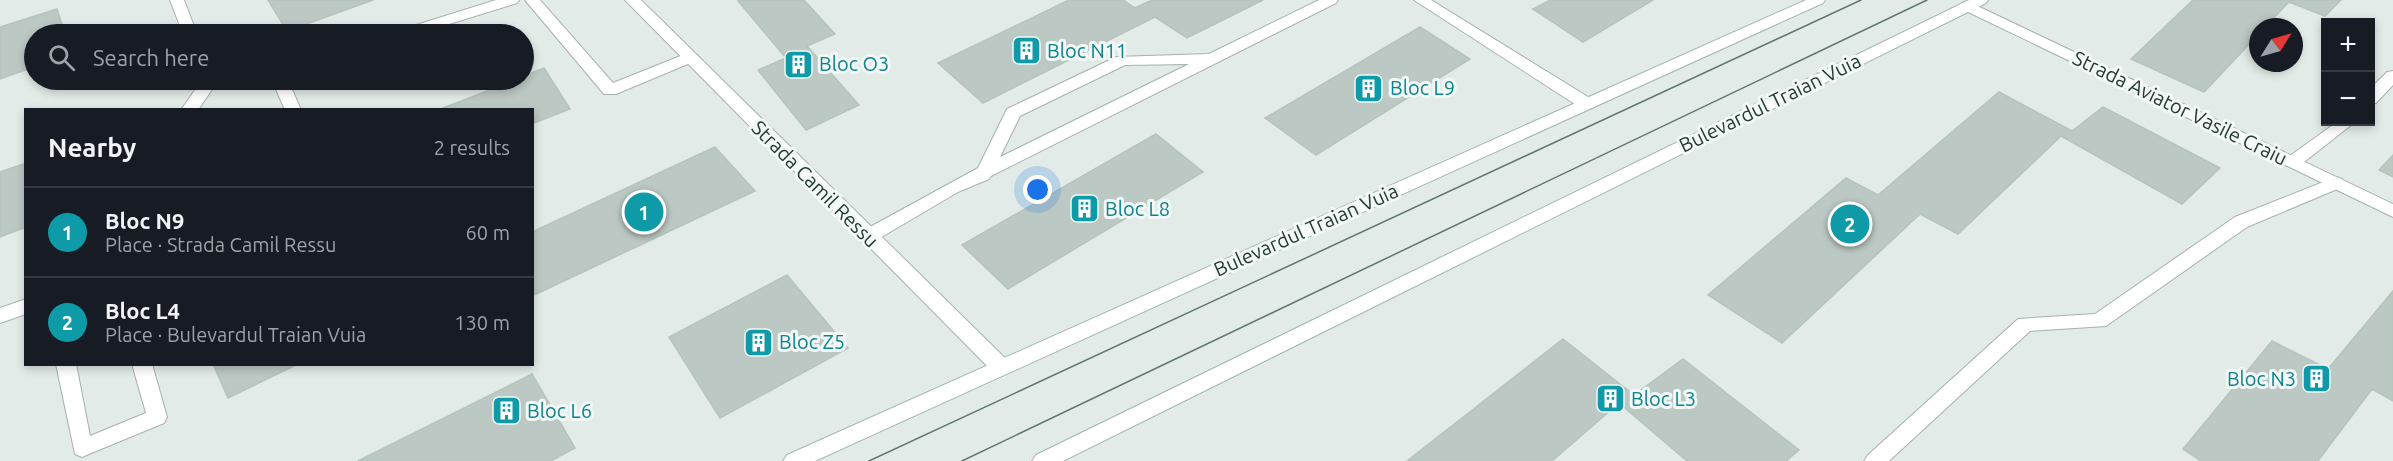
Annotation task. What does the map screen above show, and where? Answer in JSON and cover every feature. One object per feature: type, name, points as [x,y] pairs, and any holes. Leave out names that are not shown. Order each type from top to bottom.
[{"type":"main road","points":[[177,0],[186,24]]},
{"type":"main road","points":[[434,24],[512,0]]},
{"type":"main road","points":[[532,0],[610,90],[689,58]]},
{"type":"main road","name":"Strada Camil Ressu","points":[[632,0],[867,237],[1001,367]]},
{"type":"main road","points":[[867,237],[952,188],[983,175],[1331,0]]},
{"type":"main road","points":[[1421,0],[1587,104]]},
{"type":"main road","name":"Bulevardul Traian Vuia","points":[[794,461],[1818,0]]},
{"type":"main road","name":"Bulevardul Traian Vuia","points":[[1043,461],[1974,3]]},
{"type":"main road","name":"Strada Aviator Vasile Craiu","points":[[1974,3],[2393,211]]},
{"type":"main road","points":[[983,175],[1013,113],[1122,60],[1213,59]]},
{"type":"main road","points":[[2375,94],[2393,76]]},
{"type":"main road","points":[[190,108],[202,90]]},
{"type":"main road","points":[[284,90],[292,108]]},
{"type":"main road","points":[[2293,162],[2342,126]]},
{"type":"main road","points":[[1875,461],[2025,324],[2099,321],[2241,222],[2336,183]]},
{"type":"main road","points":[[0,316],[24,307]]},
{"type":"main road","points":[[66,366],[82,447],[157,417],[143,366]]},
{"type":"building","points":[[268,0],[373,0],[306,24],[283,24]]},
{"type":"building","name":"Bloc O3","points":[[804,0],[835,34],[807,46],[859,105],[806,130],[758,70],[786,58],[738,1]]},
{"type":"building","name":"Bloc N11","points":[[1069,0],[1123,0],[1135,8],[1152,0],[1263,0],[1187,38],[1155,17],[983,103],[938,63]]},
{"type":"building","points":[[1550,0],[1653,0],[1583,42],[1533,9]]},
{"type":"building","points":[[2193,0],[2341,0],[2325,16],[2289,2],[2274,18],[2249,18],[2249,44],[2204,92],[2131,59]]},
{"type":"building","points":[[57,9],[62,24],[24,24],[24,71],[0,79],[0,27]]},
{"type":"building","name":"Bloc L9","points":[[1420,27],[1470,59],[1316,155],[1265,118]]},
{"type":"building","points":[[544,68],[570,109],[534,123],[534,108],[443,108],[489,90],[534,90],[534,72]]},
{"type":"building","points":[[1999,92],[2072,131],[2103,107],[2220,168],[2182,204],[2061,136],[1958,234],[1920,214],[1782,343],[1708,295],[1846,178],[1878,195]]},
{"type":"building","name":"Bloc L8","points":[[1156,134],[1203,172],[1008,289],[962,245]]},
{"type":"building","points":[[715,147],[755,191],[534,295],[534,231]]},
{"type":"building","points":[[2393,155],[2393,177],[2379,170]]},
{"type":"building","points":[[24,164],[24,228],[0,237],[0,172]]},
{"type":"building","name":"Bloc Z5","points":[[787,275],[848,348],[720,418],[669,337]]},
{"type":"building","name":"Bloc N3","points":[[2393,291],[2393,401],[2372,389],[2318,461],[2201,461],[2183,449],[2272,341],[2328,369]]},
{"type":"building","name":"Bloc L3","points":[[1563,339],[1634,395],[1683,359],[1799,450],[1786,461],[1687,461],[1619,403],[1552,461],[1407,461]]},
{"type":"building","points":[[214,366],[294,366],[228,398]]},
{"type":"building","name":"Bloc L6","points":[[532,374],[575,448],[551,461],[358,461]]},
{"type":"tram line","points":[[869,461],[1861,0]]},
{"type":"tram line","points":[[962,461],[1927,0]]},
{"type":"place","name":"Bloc N11","points":[[1026,51]]},
{"type":"place","name":"Bloc O3","points":[[798,64]]},
{"type":"place","name":"Bloc L9","points":[[1369,88]]},
{"type":"place","name":"Bloc L8","points":[[1084,209]]},
{"type":"place","name":"Bloc N9","points":[[644,212]]},
{"type":"place","name":"Bloc L4","points":[[1850,224]]},
{"type":"place","name":"Bloc Z5","points":[[758,342]]},
{"type":"place","name":"Bloc N3","points":[[2317,379]]},
{"type":"place","name":"Bloc L3","points":[[1610,399]]},
{"type":"place","name":"Bloc L6","points":[[506,411]]}]
